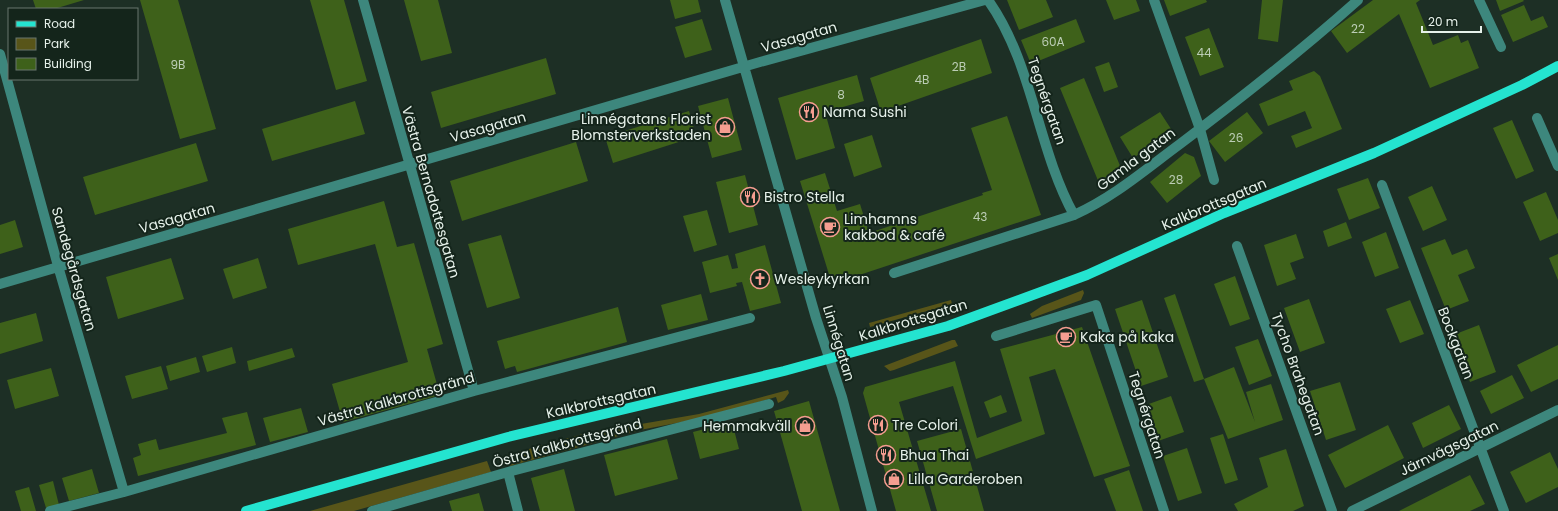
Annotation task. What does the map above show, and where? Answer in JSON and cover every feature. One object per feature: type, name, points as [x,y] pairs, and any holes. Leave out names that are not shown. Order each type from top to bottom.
[{"type":"main road","name":"Kalkbrottsgatan","points":[[246,511],[508,437],[830,359],[948,326],[1087,275],[1224,213],[1374,153],[1522,85],[1558,66]]},
{"type":"street","name":"Västra Bernadottesgatan","points":[[363,0],[474,391]]},
{"type":"street","name":"Linnégatan","points":[[725,0],[842,397],[872,511]]},
{"type":"street","name":"Vasagatan","points":[[0,284],[744,68],[985,0]]},
{"type":"street","name":"Tegnérgatan","points":[[988,0],[1006,29],[1062,188],[1074,215]]},
{"type":"street","points":[[1154,0],[1200,128],[1214,180]]},
{"type":"street","name":"Gamla gatan","points":[[894,273],[1074,215],[1107,199],[1315,38],[1358,0]]},
{"type":"street","points":[[1480,0],[1501,47]]},
{"type":"street","name":"Sandegårdsgatan","points":[[0,54],[58,266],[124,492]]},
{"type":"street","points":[[1537,118],[1558,166]]},
{"type":"street","name":"Bockgatan","points":[[1382,185],[1504,511]]},
{"type":"street","name":"Tycho Brahegatan","points":[[1237,246],[1332,511]]},
{"type":"street","name":"Tegnérgatan","points":[[996,336],[1096,305],[1164,511]]},
{"type":"street","name":"Västra Kalkbrottsgränd","points":[[50,511],[124,492],[474,391],[750,318]]},
{"type":"street","name":"Östra Kalkbrottsgränd","points":[[372,511],[508,472],[769,404]]},
{"type":"street","name":"Järnvägsgatan","points":[[1352,511],[1558,410]]},
{"type":"street","points":[[508,472],[518,511]]},
{"type":"green space","points":[[1083,290],[1084,293],[1081,300],[1032,318],[1030,314],[1042,306]]},
{"type":"green space","points":[[951,300],[952,304],[870,327],[869,323]]},
{"type":"green space","points":[[955,340],[958,346],[894,370],[890,371],[884,366]]},
{"type":"green space","points":[[788,390],[789,393],[784,400],[778,403],[776,397],[703,418],[640,430],[510,466],[507,455],[583,434],[699,414]]},
{"type":"green space","points":[[487,461],[491,472],[354,511],[310,511]]},
{"type":"building","points":[[33,0],[84,0],[57,8],[36,8]]},
{"type":"building","points":[[140,0],[178,0],[216,129],[180,139]]},
{"type":"building","points":[[310,0],[344,0],[367,81],[336,90]]},
{"type":"building","points":[[404,0],[438,0],[452,53],[421,61]]},
{"type":"building","points":[[670,0],[698,0],[701,12],[675,19]]},
{"type":"building","points":[[1007,0],[1046,0],[1053,17],[1019,30]]},
{"type":"building","points":[[1106,0],[1136,0],[1140,11],[1114,20]]},
{"type":"building","points":[[1164,0],[1206,0],[1207,2],[1170,16]]},
{"type":"building","points":[[1262,0],[1283,0],[1278,42],[1258,39]]},
{"type":"building","points":[[1373,0],[1420,0],[1416,3],[1433,45],[1458,35],[1461,43],[1468,40],[1479,68],[1430,88],[1399,14],[1347,53],[1331,31]]},
{"type":"building","points":[[1496,0],[1523,0],[1524,1],[1500,11]]},
{"type":"building","points":[[1524,5],[1531,21],[1543,16],[1548,27],[1513,42],[1501,15]]},
{"type":"building","points":[[702,19],[712,50],[685,58],[675,27]]},
{"type":"building","points":[[1076,19],[1085,42],[1031,64],[1021,40]]},
{"type":"building","points":[[1209,28],[1224,67],[1200,76],[1185,37]]},
{"type":"building","points":[[981,39],[992,73],[881,112],[870,78]]},
{"type":"building","points":[[546,58],[556,94],[441,128],[431,92]]},
{"type":"building","points":[[1109,62],[1118,87],[1104,92],[1095,67]]},
{"type":"building","points":[[1314,71],[1320,76],[1342,129],[1296,148],[1291,136],[1312,128],[1305,111],[1268,126],[1259,104],[1293,90],[1289,81]]},
{"type":"building","points":[[857,75],[864,101],[825,112],[835,148],[796,160],[778,98]]},
{"type":"building","points":[[1084,78],[1123,173],[1099,183],[1060,88]]},
{"type":"building","points":[[728,98],[742,150],[712,158],[698,106]]},
{"type":"building","points":[[355,101],[365,134],[272,161],[262,129]]},
{"type":"building","points":[[689,111],[694,129],[683,132],[685,140],[613,163],[605,137]]},
{"type":"building","points":[[1160,112],[1173,132],[1133,158],[1120,137]]},
{"type":"building","points":[[1247,112],[1263,133],[1225,162],[1209,141]]},
{"type":"building","points":[[1007,116],[1041,215],[832,284],[800,181],[825,173],[837,211],[860,204],[869,233],[983,195],[982,193],[992,190],[971,128]]},
{"type":"building","points":[[1512,120],[1534,171],[1516,179],[1493,128]]},
{"type":"building","points":[[872,135],[882,167],[854,177],[844,144]]},
{"type":"building","points":[[576,142],[588,181],[462,221],[450,181]]},
{"type":"building","points":[[196,143],[208,181],[95,215],[83,177]]},
{"type":"building","points":[[1185,153],[1194,157],[1201,176],[1167,203],[1150,182]]},
{"type":"building","points":[[745,175],[758,225],[729,233],[716,182]]},
{"type":"building","points":[[1368,178],[1380,208],[1349,220],[1337,189]]},
{"type":"building","points":[[1432,186],[1447,220],[1423,231],[1408,197]]},
{"type":"building","points":[[1546,192],[1558,220],[1558,233],[1540,241],[1523,202]]},
{"type":"building","points":[[384,201],[397,247],[414,243],[443,344],[427,349],[440,395],[343,422],[332,384],[408,362],[375,244],[298,265],[288,229]]},
{"type":"building","points":[[707,210],[717,245],[694,252],[683,216]]},
{"type":"building","points":[[15,220],[23,247],[0,254],[0,225]]},
{"type":"building","points":[[1346,222],[1352,238],[1328,247],[1323,231]]},
{"type":"building","points":[[1386,232],[1399,268],[1375,277],[1362,242]]},
{"type":"building","points":[[1296,234],[1304,258],[1290,263],[1296,279],[1277,286],[1264,245]]},
{"type":"building","points":[[501,235],[520,298],[487,308],[468,244]]},
{"type":"building","points":[[1445,239],[1452,255],[1467,249],[1475,268],[1458,275],[1469,301],[1446,310],[1421,248]]},
{"type":"building","points":[[765,245],[781,303],[750,311],[742,282],[736,283],[737,286],[710,293],[702,262],[728,255],[732,269],[738,268],[735,254]]},
{"type":"building","points":[[1558,254],[1558,280],[1549,258]]},
{"type":"building","points":[[171,258],[184,299],[118,319],[106,277]]},
{"type":"building","points":[[258,258],[267,288],[233,299],[223,269]]},
{"type":"building","points":[[1235,276],[1250,319],[1230,326],[1214,284]]},
{"type":"building","points":[[701,294],[708,320],[668,330],[661,305]]},
{"type":"building","points":[[1175,294],[1204,379],[1194,382],[1164,298]]},
{"type":"building","points":[[1309,299],[1325,343],[1300,352],[1284,308]]},
{"type":"building","points":[[1142,300],[1168,377],[1141,386],[1115,309]]},
{"type":"building","points":[[1410,300],[1424,334],[1400,343],[1386,309]]},
{"type":"building","points":[[618,307],[627,342],[517,372],[515,366],[505,369],[497,341]]},
{"type":"building","points":[[36,313],[43,341],[0,354],[0,323]]},
{"type":"building","points":[[1479,325],[1496,372],[1470,382],[1453,335]]},
{"type":"building","points":[[1082,327],[1130,466],[1094,477],[1055,369],[1029,377],[1045,434],[976,459],[953,386],[899,402],[931,511],[896,511],[863,393],[865,387],[955,361],[977,438],[1022,421],[1000,349]]},
{"type":"building","points":[[1258,339],[1272,376],[1249,385],[1235,347]]},
{"type":"building","points":[[1558,345],[1558,379],[1531,392],[1517,365]]},
{"type":"building","points":[[232,347],[236,363],[207,372],[202,356]]},
{"type":"building","points":[[292,348],[295,357],[249,371],[247,361]]},
{"type":"building","points":[[196,357],[200,372],[170,381],[166,366]]},
{"type":"building","points":[[161,366],[168,389],[132,399],[125,376]]},
{"type":"building","points":[[1234,367],[1255,422],[1246,392],[1271,384],[1283,420],[1228,439],[1204,379]]},
{"type":"building","points":[[51,368],[59,396],[15,409],[7,380]]},
{"type":"building","points":[[1512,375],[1524,398],[1491,414],[1480,391]]},
{"type":"building","points":[[1340,382],[1356,430],[1326,440],[1310,391]]},
{"type":"building","points":[[1001,395],[1007,412],[990,418],[984,402]]},
{"type":"building","points":[[1171,396],[1184,432],[1158,441],[1146,405]]},
{"type":"building","points":[[809,401],[840,511],[802,511],[774,411]]},
{"type":"building","points":[[1449,405],[1461,429],[1423,448],[1412,423]]},
{"type":"building","points":[[301,408],[308,432],[270,442],[263,418]]},
{"type":"building","points":[[247,412],[256,445],[138,476],[133,458],[141,455],[138,444],[156,439],[159,450],[227,433],[222,418]]},
{"type":"building","points":[[732,422],[739,449],[700,459],[693,432]]},
{"type":"building","points":[[1388,425],[1404,458],[1345,488],[1328,455]]},
{"type":"building","points":[[961,429],[984,511],[937,511],[917,441]]},
{"type":"building","points":[[1223,434],[1238,480],[1225,484],[1210,438]]},
{"type":"building","points":[[667,439],[678,479],[615,496],[604,455]]},
{"type":"building","points":[[1187,448],[1202,493],[1178,501],[1163,456]]},
{"type":"building","points":[[1286,449],[1304,506],[1293,511],[1238,511],[1234,504],[1268,487],[1259,458]]},
{"type":"building","points":[[1550,452],[1558,469],[1558,487],[1526,503],[1510,472]]},
{"type":"building","points":[[92,469],[99,493],[69,501],[62,478]]},
{"type":"building","points":[[564,469],[575,511],[540,511],[531,478]]},
{"type":"building","points":[[1129,470],[1143,511],[1116,511],[1104,479]]},
{"type":"building","points":[[1470,475],[1485,504],[1470,511],[1399,511]]},
{"type":"building","points":[[53,481],[59,505],[46,508],[39,485]]},
{"type":"building","points":[[29,487],[36,511],[21,511],[15,491]]},
{"type":"building","points":[[479,493],[484,511],[452,511],[449,501]]},
{"type":"place","name":"Nama Sushi","points":[[809,112]]},
{"type":"place","name":"Linnégatans Florist Blomsterverkstaden","points":[[725,127]]},
{"type":"place","name":"Bistro Stella","points":[[750,197]]},
{"type":"place","name":"Limhamns kakbod & café","points":[[830,227]]},
{"type":"place","name":"Wesleykyrkan","points":[[760,279]]},
{"type":"place","name":"Kaka på kaka","points":[[1066,337]]},
{"type":"place","name":"Tre Colori","points":[[878,425]]},
{"type":"place","name":"Hemmakväll","points":[[805,426]]},
{"type":"place","name":"Bhua Thai","points":[[886,455]]},
{"type":"place","name":"Lilla Garderoben","points":[[894,479]]}]
